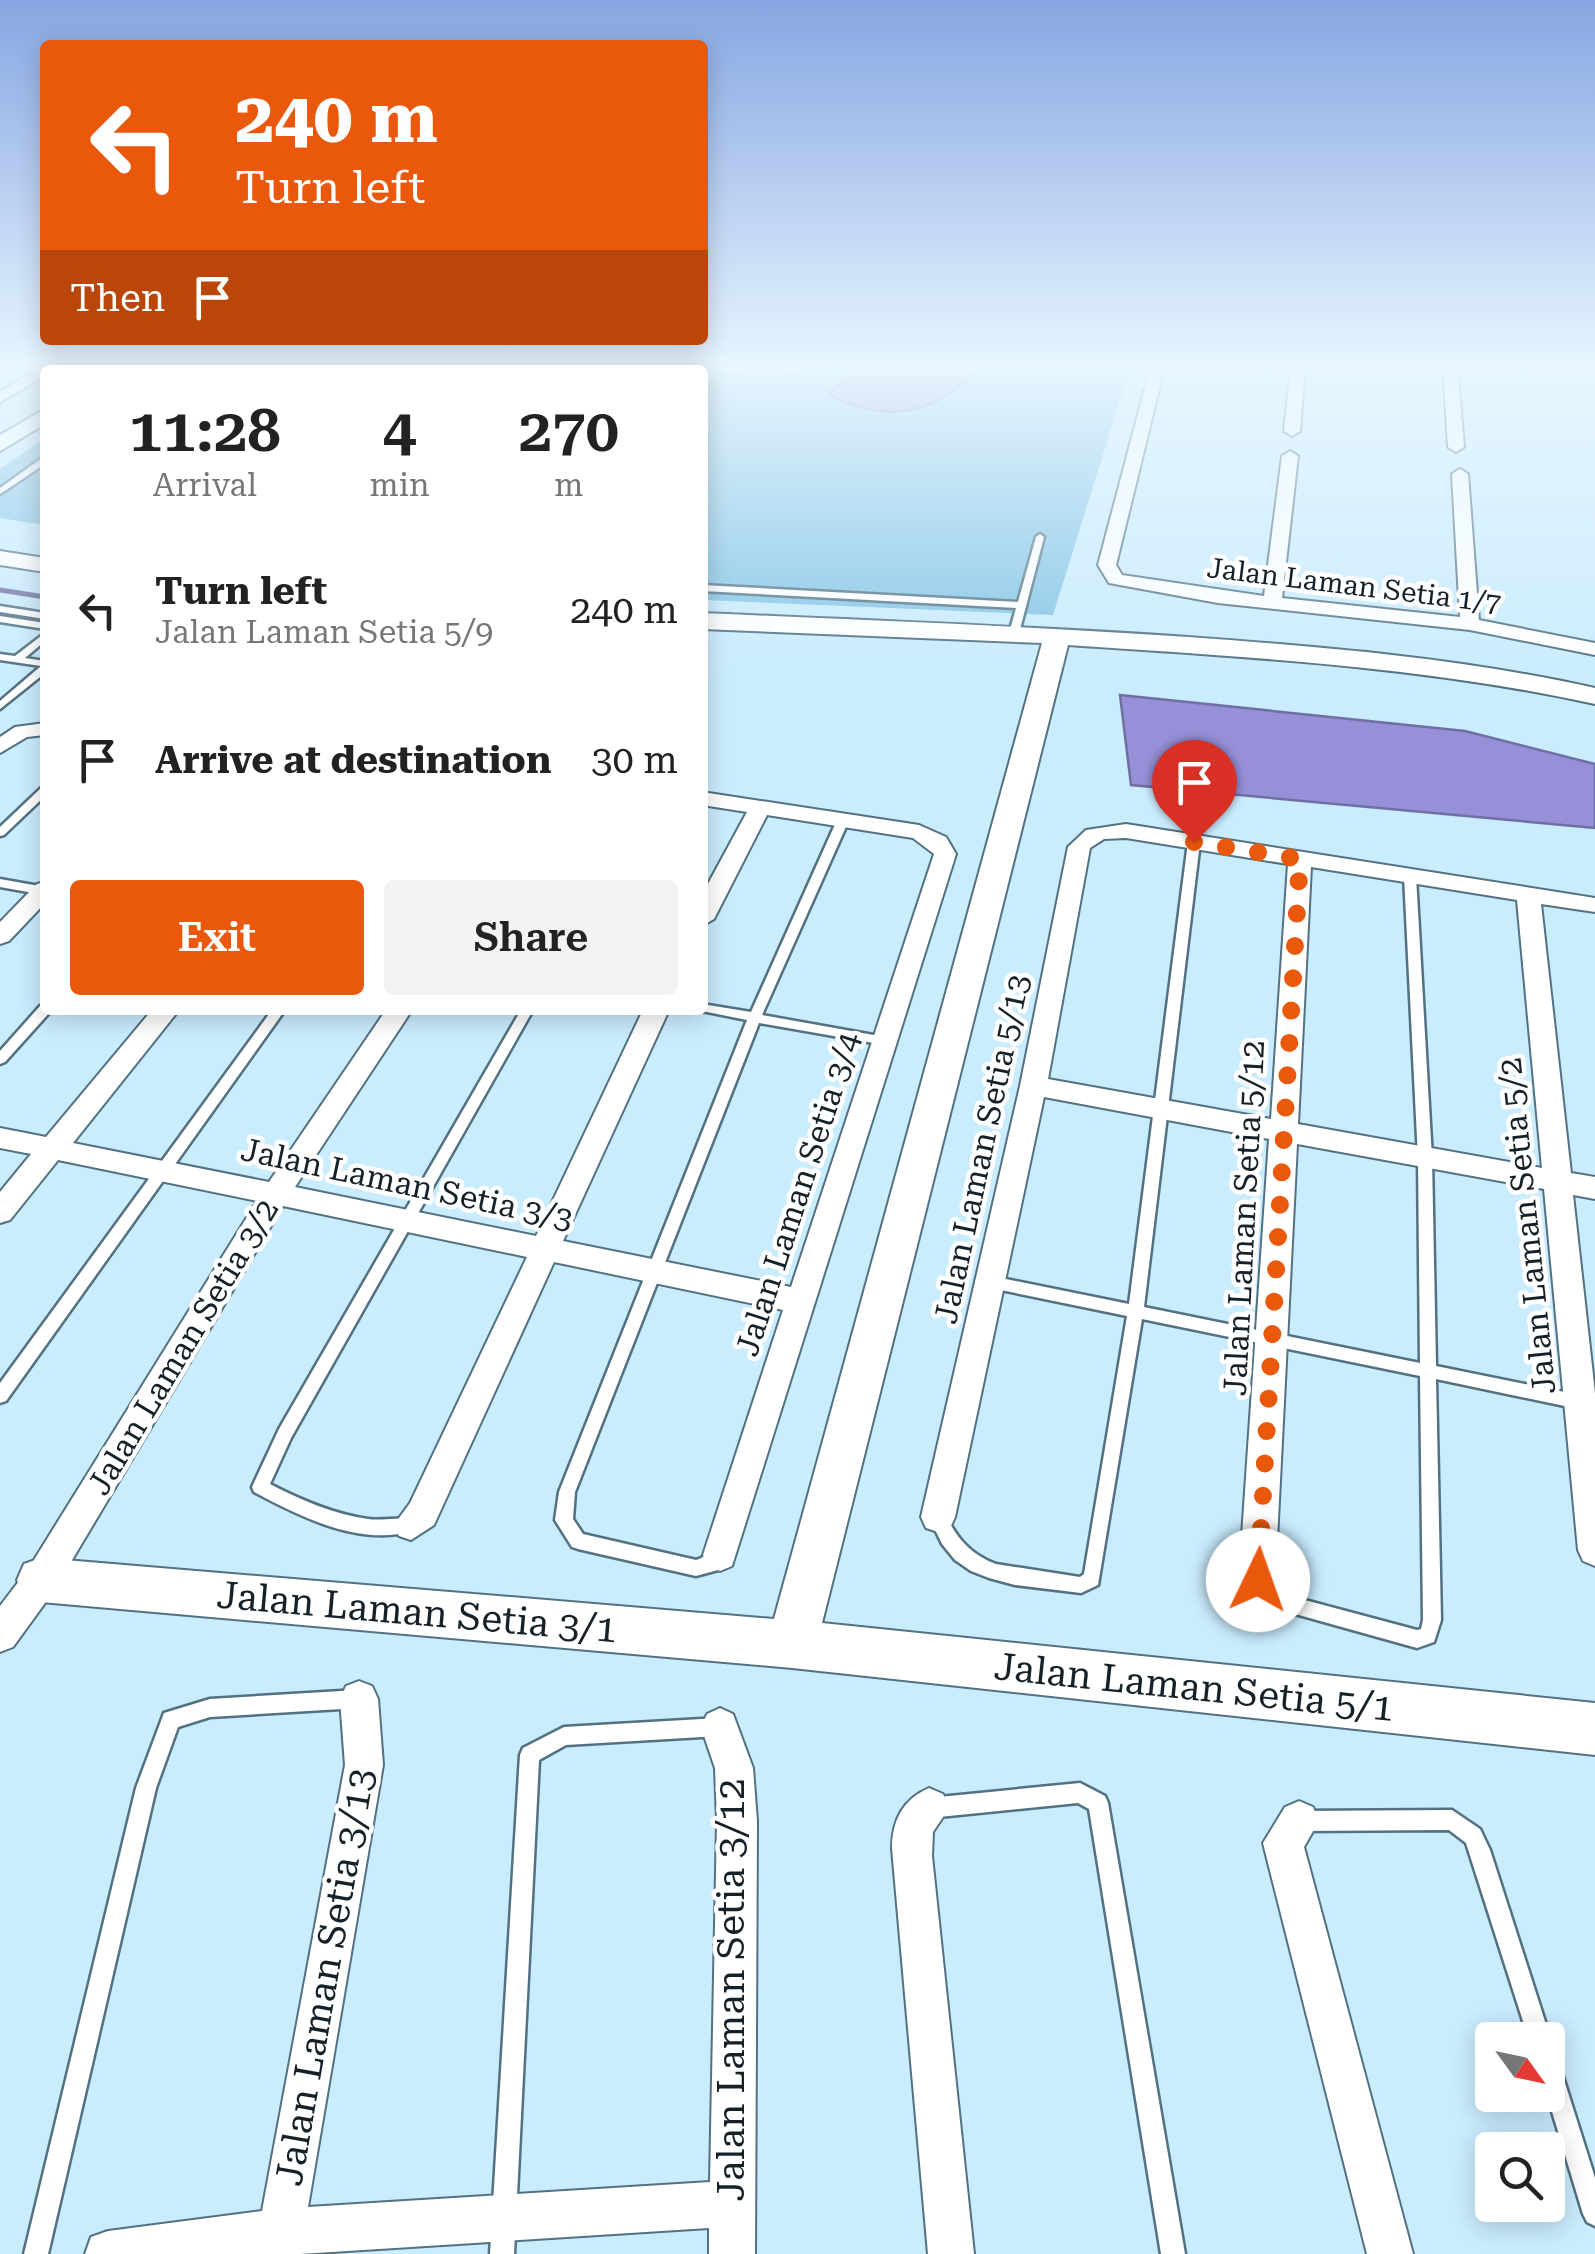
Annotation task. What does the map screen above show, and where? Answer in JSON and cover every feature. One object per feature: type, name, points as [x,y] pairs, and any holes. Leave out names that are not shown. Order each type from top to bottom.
[{"type":"street","name":"Jalan Laman Setia 1/7","points":[[1133,470],[1109,573],[1127,583],[1470,624],[1595,649]]},
{"type":"street","points":[[1272,602],[1288,470]]},
{"type":"street","points":[[1460,474],[1470,624]]},
{"type":"street","points":[[0,542],[40,548]]},
{"type":"street","points":[[0,558],[40,565]]},
{"type":"street","points":[[708,621],[1014,633],[1055,643],[1136,652],[1342,662],[1595,699]]},
{"type":"street","points":[[708,634],[1055,643],[1342,656],[1526,681],[1595,699]]},
{"type":"street","points":[[792,1644],[1055,643]]},
{"type":"street","points":[[1042,697],[1076,663],[1136,652]]},
{"type":"street","points":[[0,748],[22,731],[40,729]]},
{"type":"street","points":[[708,799],[842,820]]},
{"type":"street","points":[[708,907],[760,807]]},
{"type":"street","name":"Jalan Laman Setia 3/4","points":[[720,1554],[945,854],[938,842],[919,832],[842,820]]},
{"type":"street","name":"Jalan Laman Setia 5/13","points":[[938,1517],[1033,1086],[1079,847],[1098,831],[1126,831],[1194,842]]},
{"type":"street","points":[[1194,842],[1595,906]]},
{"type":"street","name":"Jalan Laman Setia 5/12","points":[[1258,1580],[1300,859]]},
{"type":"street","points":[[0,936],[40,894]]},
{"type":"street","name":"Jalan Laman Setia 5/2","points":[[1528,896],[1595,1550]]},
{"type":"street","points":[[0,1212],[162,1015]]},
{"type":"street","name":"Jalan Laman Setia 3/2","points":[[0,1635],[41,1580],[278,1192],[396,1015]]},
{"type":"street","points":[[410,1525],[422,1514],[654,1015]]},
{"type":"street","points":[[1033,1086],[1595,1188]]},
{"type":"street","name":"Jalan Laman Setia 3/3","points":[[0,1138],[544,1246],[652,1274],[800,1301]]},
{"type":"street","name":"Jalan Laman Setia 3/1","points":[[41,1580],[792,1644]]},
{"type":"street","name":"Jalan Laman Setia 5/1","points":[[792,1644],[1595,1729]]},
{"type":"street","name":"Jalan Laman Setia 3/13","points":[[278,2243],[364,1766],[366,1740],[359,1700]]},
{"type":"street","name":"Jalan Laman Setia 3/12","points":[[720,1727],[734,1768],[737,1821],[732,2254]]},
{"type":"street","points":[[929,1808],[918,1816],[911,1832],[912,1856],[951,2254]]},
{"type":"street","points":[[1299,1821],[1283,1843],[1390,2254]]},
{"type":"street","points":[[108,2254],[278,2243],[503,2237],[731,2204]]},
{"type":"lane","points":[[0,492],[31,470]]},
{"type":"lane","points":[[1014,633],[1040,537]]},
{"type":"lane","points":[[708,588],[1020,605]]},
{"type":"lane","points":[[4,610],[40,615]]},
{"type":"lane","points":[[4,610],[15,621]]},
{"type":"lane","points":[[0,619],[40,625]]},
{"type":"lane","points":[[17,660],[40,640]]},
{"type":"lane","points":[[0,657],[40,665]]},
{"type":"lane","points":[[0,706],[40,670]]},
{"type":"lane","points":[[0,833],[40,795]]},
{"type":"lane","points":[[720,1554],[712,1564],[696,1568],[578,1540],[564,1520],[567,1492],[754,1017],[842,820]]},
{"type":"lane","points":[[938,1517],[959,1556],[982,1570],[1081,1585],[1092,1579],[1136,1311],[1194,842]]},
{"type":"lane","points":[[1258,1580],[1281,1602],[1418,1639],[1428,1636],[1432,1620],[1425,1158],[1410,876]]},
{"type":"lane","points":[[0,882],[40,889]]},
{"type":"lane","points":[[708,1009],[884,1041]]},
{"type":"lane","points":[[0,1058],[40,1014]]},
{"type":"lane","points":[[0,1396],[275,1015]]},
{"type":"lane","points":[[410,1525],[394,1529],[306,1513],[260,1487],[284,1434],[523,1015]]},
{"type":"lane","points":[[990,1282],[1580,1403]]},
{"type":"lane","points":[[36,2254],[146,1788],[171,1720],[210,1708],[359,1700]]},
{"type":"lane","points":[[503,2237],[530,1755],[564,1736],[720,1727]]},
{"type":"lane","points":[[929,1808],[1080,1793],[1098,1804],[1173,2254]]},
{"type":"lane","points":[[1299,1821],[1452,1820],[1463,1824],[1480,1850],[1534,2022]]},
{"type":"lane","points":[[1563,2112],[1595,2214]]},
{"type":"shaded area","points":[[0,470],[40,470],[40,524],[0,518]]},
{"type":"shaded area","points":[[708,470],[1098,470],[1053,615],[708,600]]},
{"type":"shaded area","points":[[1120,695],[1465,731],[1595,764],[1595,828],[1131,785]]},
{"type":"waterway","points":[[0,590],[40,596]]},
{"type":"route","points":[[1194,842],[1300,859],[1258,1580]]}]
